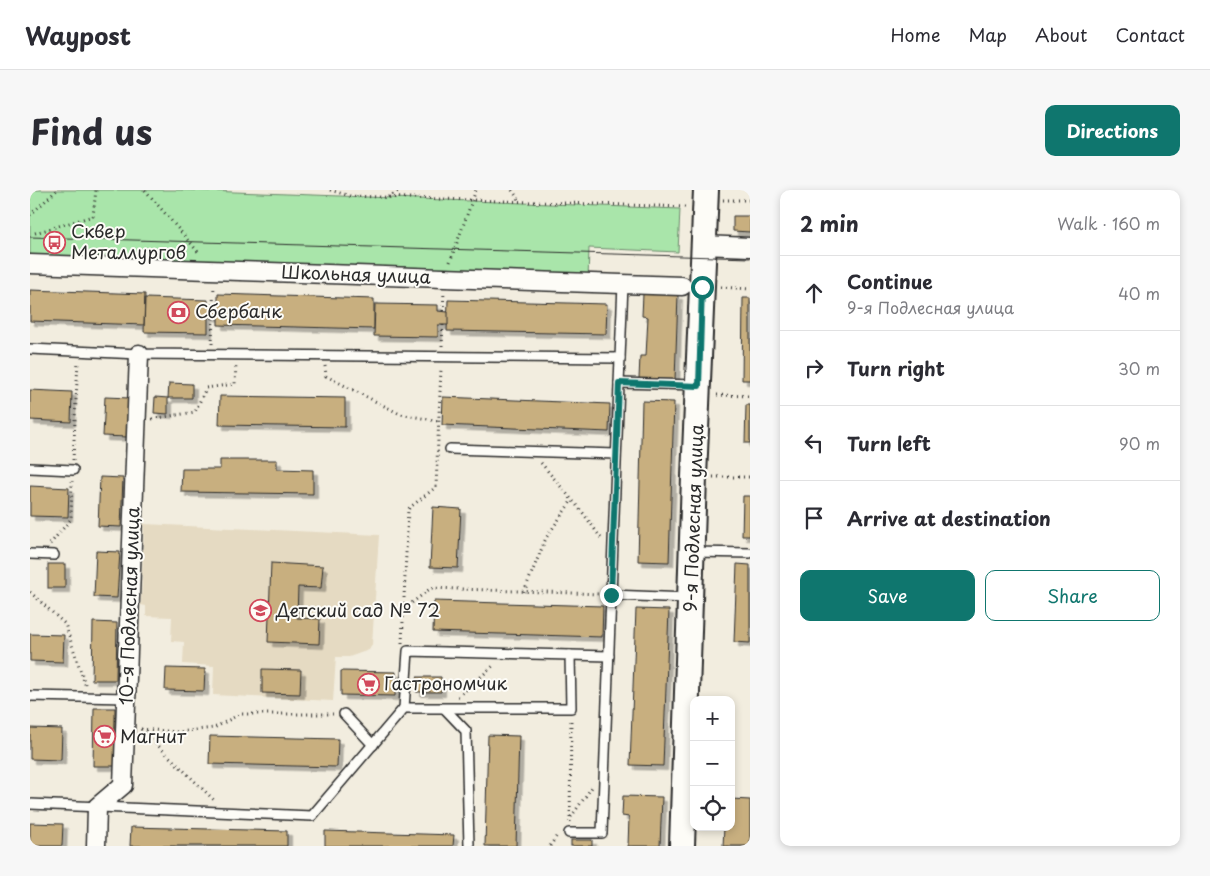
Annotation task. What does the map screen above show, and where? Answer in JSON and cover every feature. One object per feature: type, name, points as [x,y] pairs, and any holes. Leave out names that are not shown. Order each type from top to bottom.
[{"type":"street","name":"9-я Подлесная улица","points":[[682,846],[705,199]]},
{"type":"street","points":[[704,245],[750,248]]},
{"type":"street","name":"Школьная улица","points":[[30,264],[682,286]]},
{"type":"street","name":"10-я Подлесная улица","points":[[97,807],[124,785],[139,354]]},
{"type":"street","points":[[96,846],[97,807]]},
{"type":"lane","points":[[565,832],[602,833],[623,284]]},
{"type":"lane","points":[[30,348],[139,354],[620,358]]},
{"type":"lane","points":[[619,383],[699,390]]},
{"type":"lane","points":[[450,449],[616,454]]},
{"type":"lane","points":[[30,468],[73,470]]},
{"type":"lane","points":[[693,552],[750,554]]},
{"type":"lane","points":[[30,554],[54,555]]},
{"type":"lane","points":[[611,595],[691,598]]},
{"type":"lane","points":[[30,804],[312,816],[404,708],[408,651],[609,656]]},
{"type":"lane","points":[[404,708],[571,708],[570,655]]},
{"type":"lane","points":[[30,696],[127,698]]},
{"type":"lane","points":[[445,709],[466,731],[469,846]]},
{"type":"lane","points":[[344,714],[373,744]]},
{"type":"path","points":[[30,215],[57,190]]},
{"type":"path","points":[[35,233],[93,216],[96,190]]},
{"type":"path","points":[[145,190],[215,270]]},
{"type":"path","points":[[330,190],[350,196],[472,200],[750,200]]},
{"type":"path","points":[[387,197],[400,190]]},
{"type":"path","points":[[444,278],[476,190]]},
{"type":"path","points":[[512,190],[520,201]]},
{"type":"path","points":[[211,354],[213,317]]},
{"type":"path","points":[[408,651],[402,646],[408,509],[436,487],[443,324]]},
{"type":"path","points":[[137,422],[195,412],[206,388],[235,384],[236,354]]},
{"type":"path","points":[[324,355],[326,376],[400,414],[438,421]]},
{"type":"path","points":[[699,390],[750,396]]},
{"type":"path","points":[[530,451],[583,513],[613,556]]},
{"type":"path","points":[[694,477],[750,477]]},
{"type":"path","points":[[524,592],[546,538],[572,500]]},
{"type":"path","points":[[404,608],[431,588],[611,595]]},
{"type":"path","points":[[30,592],[65,624],[89,697]]},
{"type":"path","points":[[445,709],[505,654]]},
{"type":"path","points":[[550,846],[565,832],[571,816],[571,708]]},
{"type":"path","points":[[227,812],[140,729],[178,732],[214,728],[240,714],[344,714]]},
{"type":"path","points":[[566,824],[605,768]]},
{"type":"shaded area","name":"Детский сад № 72","points":[[144,524],[379,535],[372,645],[369,650],[349,657],[336,657],[333,701],[213,695],[214,666],[183,664],[184,642],[171,641],[172,617],[146,616],[146,606],[141,605]]},
{"type":"green space","points":[[30,190],[182,190],[680,209],[678,252],[589,248],[588,281],[30,257]]},
{"type":"building","points":[[733,216],[750,216],[750,232],[733,231]]},
{"type":"building","points":[[30,290],[145,294],[144,325],[30,321]]},
{"type":"building","points":[[218,294],[374,299],[374,329],[218,325]]},
{"type":"building","points":[[643,294],[678,295],[675,380],[639,379],[640,356],[646,356],[648,317],[642,316]]},
{"type":"building","points":[[145,298],[208,300],[208,305],[218,305],[218,317],[208,316],[208,333],[144,332]]},
{"type":"building","points":[[743,298],[750,298],[750,380],[742,380]]},
{"type":"building","points":[[448,300],[607,304],[606,334],[447,331]]},
{"type":"building","points":[[375,304],[438,305],[438,311],[448,312],[448,325],[438,325],[438,337],[374,336]]},
{"type":"building","points":[[169,383],[192,384],[192,398],[168,398]]},
{"type":"building","points":[[30,390],[72,392],[71,422],[30,420]]},
{"type":"building","points":[[220,396],[345,398],[345,427],[219,425]]},
{"type":"building","points":[[105,397],[129,398],[127,437],[103,436]]},
{"type":"building","points":[[155,397],[168,398],[168,414],[154,413]]},
{"type":"building","points":[[443,397],[610,404],[609,432],[442,425]]},
{"type":"building","points":[[642,401],[674,402],[669,562],[638,561]]},
{"type":"building","points":[[746,405],[750,405],[750,443],[745,443]]},
{"type":"building","points":[[220,460],[277,460],[277,469],[313,470],[313,494],[181,492],[182,469],[220,469]]},
{"type":"building","points":[[100,477],[123,478],[121,527],[98,526]]},
{"type":"building","points":[[30,486],[69,488],[68,517],[30,516]]},
{"type":"building","points":[[743,496],[750,496],[750,536],[742,536]]},
{"type":"building","points":[[433,507],[461,509],[458,568],[430,567]]},
{"type":"building","points":[[96,551],[120,552],[117,598],[94,597]]},
{"type":"building","points":[[271,563],[323,566],[321,588],[298,587],[297,618],[320,619],[319,644],[268,642]]},
{"type":"building","points":[[48,564],[65,564],[65,588],[48,588]]},
{"type":"building","points":[[737,564],[750,565],[750,643],[734,642]]},
{"type":"building","points":[[434,601],[603,606],[602,637],[433,632]]},
{"type":"building","points":[[636,609],[669,610],[663,766],[630,765]]},
{"type":"building","points":[[93,622],[117,623],[116,680],[92,680]]},
{"type":"building","points":[[30,634],[64,635],[63,662],[30,661]]},
{"type":"building","points":[[166,668],[205,669],[204,691],[165,690]]},
{"type":"building","points":[[262,669],[301,670],[300,694],[262,693]]},
{"type":"building","name":"Гастрономчик","points":[[341,671],[396,672],[395,696],[341,695]]},
{"type":"building","points":[[417,677],[441,677],[441,692],[416,692]]},
{"type":"building","points":[[94,708],[115,708],[115,766],[93,766]]},
{"type":"building","points":[[30,728],[62,729],[61,760],[30,759]]},
{"type":"building","points":[[488,735],[519,736],[516,846],[485,846]]},
{"type":"building","points":[[210,736],[338,739],[337,767],[209,764]]},
{"type":"building","points":[[623,796],[662,797],[660,846],[628,846],[629,817],[622,816]]},
{"type":"building","points":[[735,799],[750,800],[750,846],[723,846],[724,831],[735,831]]},
{"type":"building","points":[[30,823],[63,824],[62,846],[30,846]]},
{"type":"building","points":[[131,827],[287,831],[287,846],[130,846]]},
{"type":"building","points":[[325,831],[454,835],[453,846],[325,846]]},
{"type":"building","points":[[571,840],[592,840],[592,846],[571,846]]},
{"type":"tram line","points":[[30,237],[750,258]]},
{"type":"place","name":"Сквер Металлургов","points":[[55,242]]},
{"type":"place","name":"Сбербанк","points":[[179,312]]},
{"type":"place","name":"Детский сад № 72","points":[[260,611]]},
{"type":"place","name":"Гастрономчик","points":[[368,684]]},
{"type":"place","name":"Магнит","points":[[104,737]]},
{"type":"route","points":[[611,595],[619,383],[699,386],[702,287]]}]
